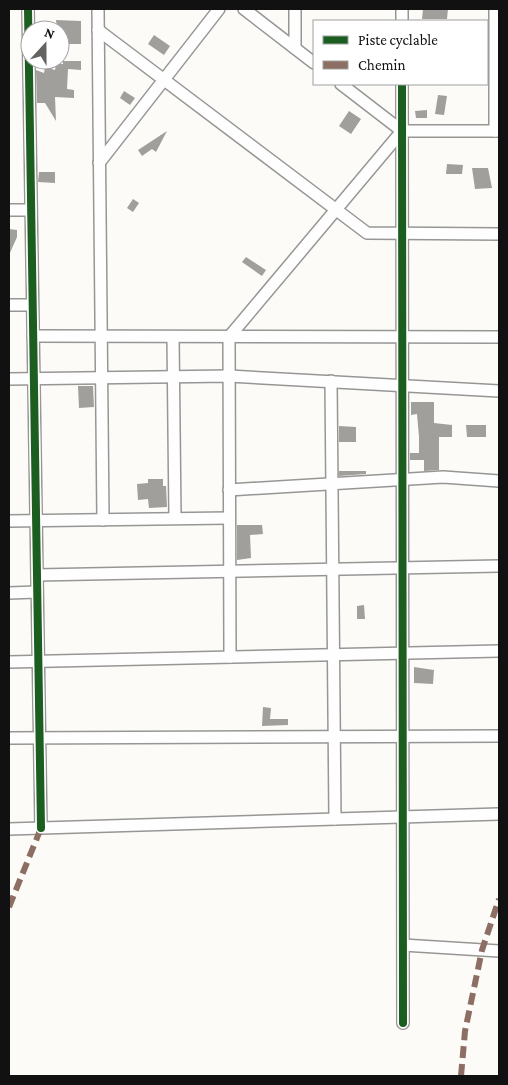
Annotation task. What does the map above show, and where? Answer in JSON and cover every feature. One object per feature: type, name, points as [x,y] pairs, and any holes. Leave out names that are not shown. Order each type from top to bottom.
[{"type":"street","points":[[28,9],[41,828]]},
{"type":"street","points":[[98,9],[103,520]]},
{"type":"street","points":[[99,163],[219,9]]},
{"type":"street","points":[[244,9],[313,62]]},
{"type":"street","points":[[294,48],[295,9]]},
{"type":"street","points":[[342,85],[402,131],[497,131],[495,9]]},
{"type":"street","points":[[98,30],[367,233],[499,234]]},
{"type":"street","points":[[402,85],[403,1023]]},
{"type":"street","points":[[230,657],[229,337],[402,131]]},
{"type":"street","points":[[9,210],[31,210]]},
{"type":"street","points":[[9,305],[32,305]]},
{"type":"street","points":[[33,336],[499,337]]},
{"type":"street","points":[[173,337],[175,518]]},
{"type":"street","points":[[9,379],[229,376],[499,391]]},
{"type":"street","points":[[331,381],[335,819]]},
{"type":"street","points":[[229,490],[443,477],[499,481]]},
{"type":"street","points":[[9,521],[229,518]]},
{"type":"street","points":[[37,575],[499,566]]},
{"type":"street","points":[[9,593],[37,592]]},
{"type":"street","points":[[9,662],[499,652]]},
{"type":"street","points":[[9,738],[499,736]]},
{"type":"street","points":[[9,829],[499,814]]},
{"type":"street","points":[[403,945],[499,951]]},
{"type":"building","points":[[423,9],[448,9],[447,19],[422,19]]},
{"type":"building","points":[[70,21],[81,21],[81,44],[70,44]]},
{"type":"building","points":[[154,35],[170,46],[164,55],[148,44]]},
{"type":"building","points":[[70,61],[81,61],[81,70],[70,69]]},
{"type":"building","points":[[36,70],[44,73],[44,70],[68,70],[67,89],[74,90],[74,98],[55,97],[56,121],[45,103],[37,103]]},
{"type":"building","points":[[124,91],[135,98],[130,105],[120,98]]},
{"type":"building","points":[[438,95],[447,96],[444,115],[435,114]]},
{"type":"building","points":[[427,110],[427,118],[416,118],[415,111]]},
{"type":"building","points":[[349,111],[361,119],[351,134],[339,126]]},
{"type":"building","points":[[167,131],[156,152],[152,149],[142,156],[138,150]]},
{"type":"building","points":[[447,164],[463,165],[462,174],[446,174]]},
{"type":"building","points":[[472,168],[488,168],[492,188],[475,189]]},
{"type":"building","points":[[39,172],[55,172],[55,183],[38,182]]},
{"type":"building","points":[[133,199],[139,203],[133,212],[127,208]]},
{"type":"building","points":[[9,229],[17,230],[17,237],[9,255]]},
{"type":"building","points":[[246,257],[266,270],[262,276],[242,262]]},
{"type":"building","points":[[78,386],[93,386],[94,407],[79,408]]},
{"type":"building","points":[[411,402],[434,402],[434,423],[452,425],[452,437],[439,437],[439,470],[424,471],[424,460],[410,460],[410,453],[419,453],[417,414],[411,415]]},
{"type":"building","points":[[466,425],[486,425],[486,437],[467,437]]},
{"type":"building","points":[[339,426],[356,427],[356,442],[339,442]]},
{"type":"building","points":[[339,471],[366,471],[366,474],[339,476]]},
{"type":"building","points":[[148,479],[163,479],[163,486],[166,486],[167,507],[149,508],[148,499],[138,500],[137,484],[148,483]]},
{"type":"building","points":[[237,525],[262,525],[263,534],[250,535],[251,558],[237,560]]},
{"type":"building","points":[[364,605],[365,619],[357,619],[357,606]]},
{"type":"building","points":[[414,667],[434,670],[433,684],[414,683]]},
{"type":"building","points":[[263,707],[271,708],[270,719],[288,719],[288,725],[262,726]]},
{"type":"marked path","points":[[9,907],[41,828]]},
{"type":"marked path","points":[[461,1076],[465,1031],[482,950],[499,899]]},
{"type":"cycle path","points":[[28,9],[41,828]]},
{"type":"cycle path","points":[[402,85],[403,1023]]}]
